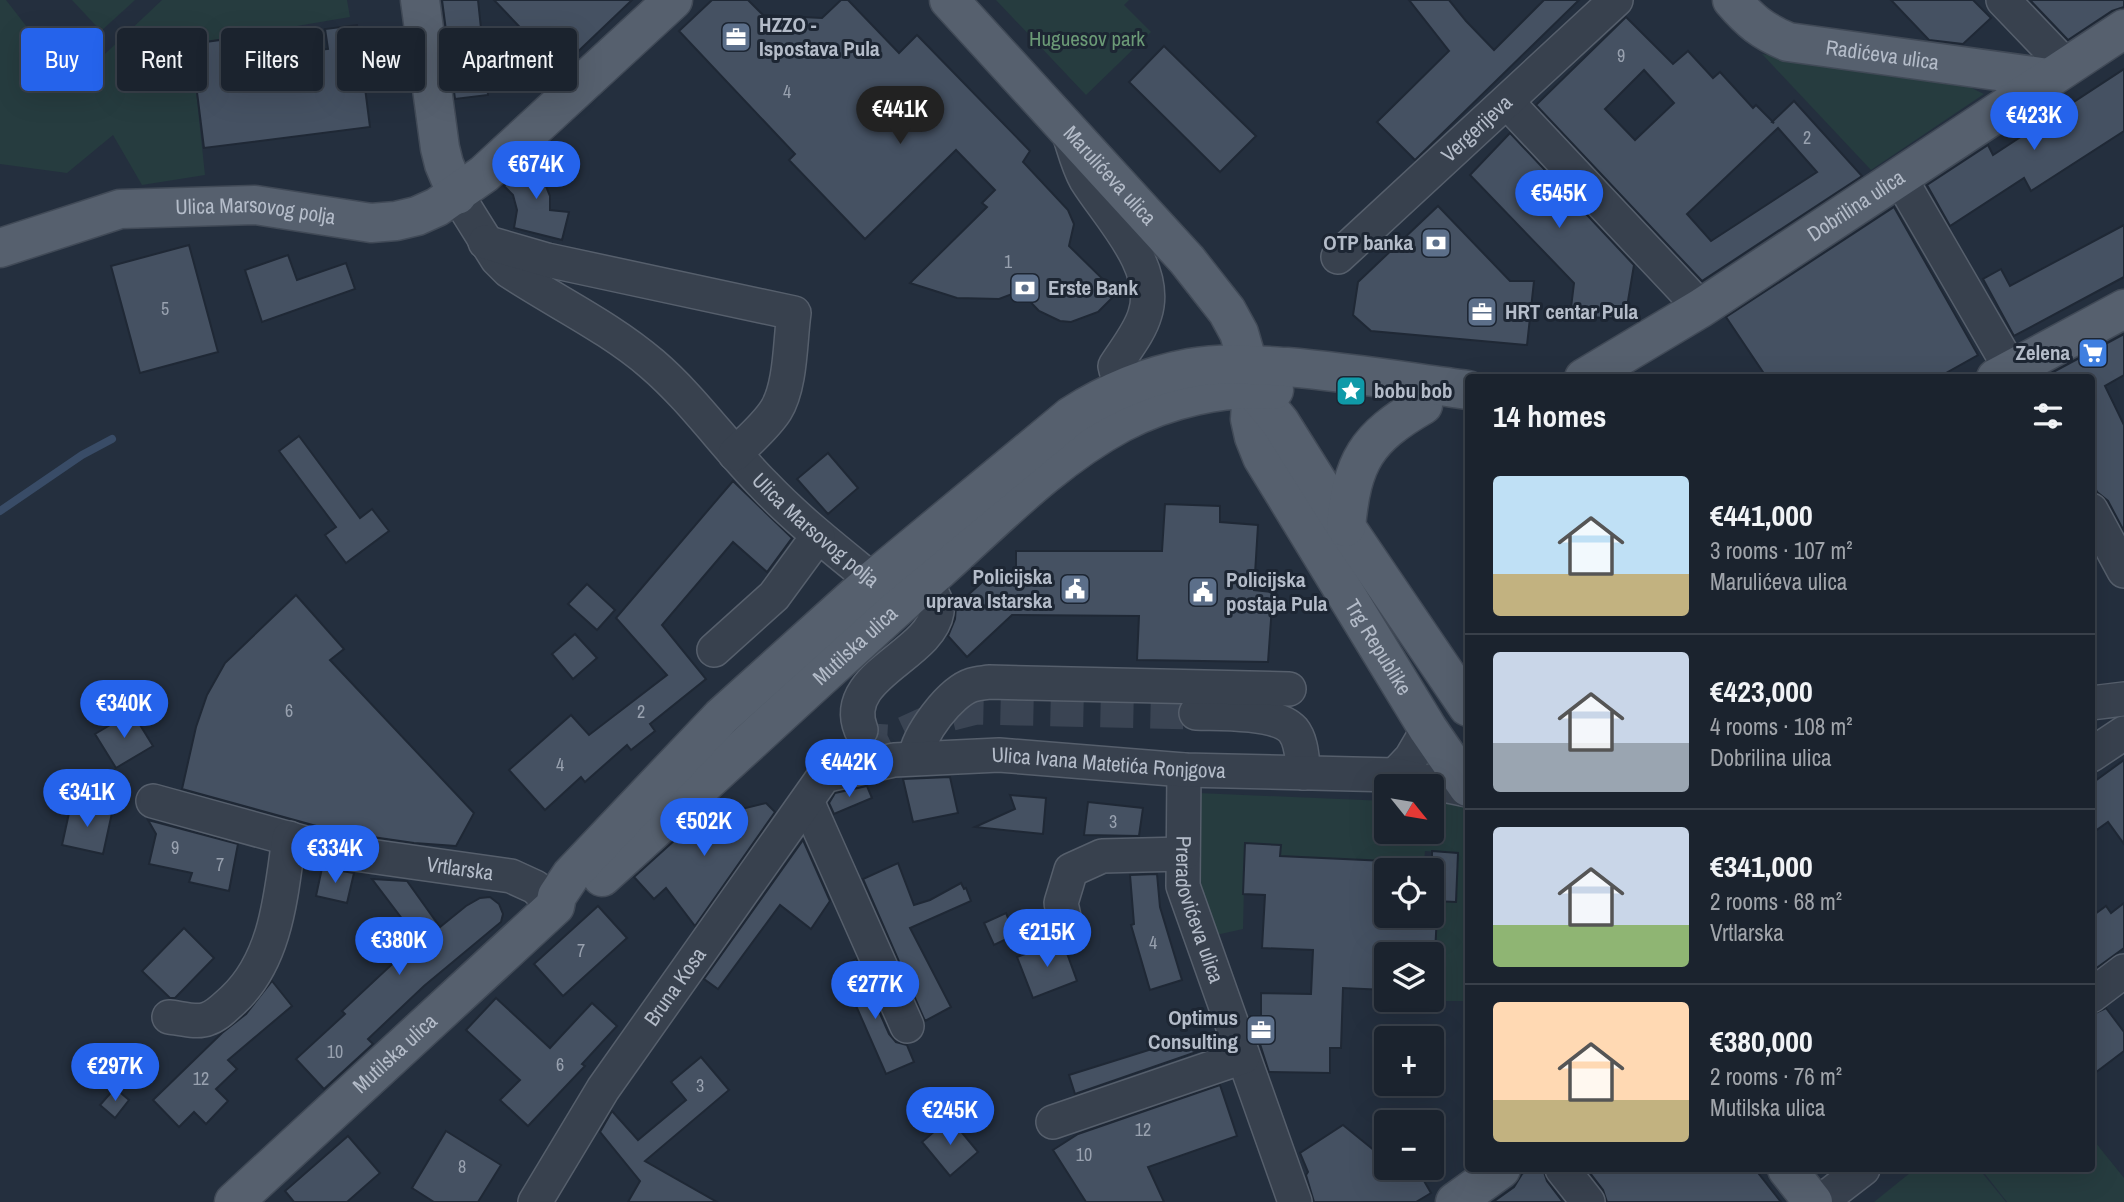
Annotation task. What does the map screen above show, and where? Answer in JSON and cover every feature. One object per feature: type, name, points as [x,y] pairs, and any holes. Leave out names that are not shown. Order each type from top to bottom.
[{"type":"main road","points":[[420,0],[440,148],[457,194],[514,148],[673,0]]},
{"type":"main road","name":"Marulićeva ulica","points":[[950,0],[1187,260],[1227,311],[1239,333],[1250,376]]},
{"type":"main road","name":"Radićeva ulica","points":[[1732,0],[1765,33],[1788,42],[2057,72]]},
{"type":"main road","name":"Dobrilina ulica","points":[[1591,374],[1701,308],[2124,29]]},
{"type":"main road","name":"Ulica Marsovog polja","points":[[0,248],[120,209],[255,205],[371,223],[396,222],[417,216],[457,194]]},
{"type":"main road","points":[[2010,374],[2124,309]]},
{"type":"main road","points":[[1647,374],[1652,337]]},
{"type":"main road","points":[[1131,385],[1191,368],[1423,405],[1465,408]]},
{"type":"main road","points":[[1250,376],[1328,371],[1465,390]]},
{"type":"main road","name":"Trg Republike","points":[[1250,376],[1346,527],[1465,703]]},
{"type":"main road","name":"Trg Republike","points":[[1250,376],[1250,419],[1262,457],[1428,729],[1465,784]]},
{"type":"main road","name":"Mutilska ulica","points":[[234,1202],[555,906],[557,896],[571,875],[712,727],[900,589],[1089,441],[1124,422],[1174,402],[1217,392],[1250,376]]},
{"type":"main road","name":"Mutilska ulica","points":[[900,589],[1071,416],[1096,400],[1131,385]]},
{"type":"main road","points":[[1346,527],[1353,477],[1365,454],[1378,435],[1392,423],[1423,405]]},
{"type":"main road","points":[[1455,1202],[1498,1172]]},
{"type":"main road","points":[[1789,1172],[1813,1202]]},
{"type":"street","name":"Vergerijeva","points":[[1338,257],[1616,0]]},
{"type":"street","points":[[2003,0],[2057,72]]},
{"type":"street","points":[[1507,102],[1701,308]]},
{"type":"street","points":[[1067,129],[1085,177],[1139,258],[1147,281],[1149,299],[1145,316],[1115,366],[1116,375],[1131,385]]},
{"type":"street","points":[[1900,178],[2007,374]]},
{"type":"street","name":"Ulica Marsovog polja","points":[[457,194],[496,259],[509,271],[630,346],[650,362],[676,384],[735,454],[786,508],[818,536],[900,589]]},
{"type":"street","name":"Ulica Marsovog polja","points":[[485,242],[547,260],[794,313],[784,392],[768,421],[735,454]]},
{"type":"street","points":[[2106,525],[2124,571]]},
{"type":"street","points":[[714,650],[774,596],[818,536]]},
{"type":"street","points":[[861,730],[858,722],[859,702],[869,684],[913,646],[934,621],[938,612],[937,603],[900,589]]},
{"type":"street","points":[[915,758],[916,747],[931,721],[971,685],[989,682],[1289,689]]},
{"type":"street","points":[[2095,703],[2124,699]]},
{"type":"street","points":[[1196,713],[1268,717],[1281,721],[1292,729],[1297,737],[1304,773]]},
{"type":"street","points":[[1396,774],[1411,758],[1428,729]]},
{"type":"street","points":[[2095,752],[2124,733]]},
{"type":"street","name":"Ulica Ivana Matetića Ronjgova","points":[[816,788],[894,760],[999,755],[1184,770],[1374,775]]},
{"type":"street","name":"Preradovićeva ulica","points":[[1184,770],[1182,886],[1295,1202]]},
{"type":"street","name":"Ulica Ivana Matetića Ronjgova","points":[[1444,784],[1465,787]]},
{"type":"street","points":[[816,788],[906,1026]]},
{"type":"street","name":"Bruna Kosa","points":[[538,1201],[603,1089],[816,788]]},
{"type":"street","name":"Vrtlarska","points":[[153,800],[334,851],[511,876],[535,887],[555,906]]},
{"type":"street","points":[[169,1017],[205,1020],[222,1010],[241,992],[262,963],[279,909],[289,838]]},
{"type":"street","points":[[1066,926],[1061,903],[1071,870],[1102,856],[1183,854]]},
{"type":"street","points":[[2095,993],[2124,971]]},
{"type":"street","points":[[1053,1122],[1243,1057]]},
{"type":"street","points":[[1564,1172],[1588,1202]]},
{"type":"street","points":[[1820,1202],[1859,1172]]},
{"type":"green space","points":[[0,0],[6,0],[28,28],[21,28],[21,91],[103,91],[103,56],[117,42],[117,91],[196,91],[205,175],[142,185],[113,135],[67,173],[0,164]]},
{"type":"green space","points":[[72,0],[135,0],[103,29],[98,28]]},
{"type":"green space","points":[[162,0],[347,0],[350,17],[285,28],[221,28],[221,39],[207,41],[207,28],[132,28]]},
{"type":"green space","name":"Huguesov park","points":[[996,0],[1129,0],[1124,5],[1151,32],[1086,95]]},
{"type":"green space","points":[[1762,54],[1955,80],[1984,94],[1871,170]]},
{"type":"green space","points":[[1198,793],[1374,800],[1374,844],[1444,844],[1444,803],[1462,804],[1465,807],[1465,1001],[1444,1001],[1444,942],[1436,942],[1437,928],[1444,928],[1444,901],[1456,902],[1458,853],[1425,851],[1424,858],[1374,858],[1374,861],[1280,856],[1281,846],[1245,844],[1243,929],[1216,935],[1195,881]]},
{"type":"green space","points":[[2095,1142],[2124,1178],[2124,1202],[2007,1202],[1983,1172],[2095,1172]]},
{"type":"green space","points":[[1911,1172],[1981,1172],[2006,1202],[1874,1202]]},
{"type":"building","points":[[442,0],[478,0],[481,28],[446,28]]},
{"type":"building","points":[[494,0],[632,0],[577,52],[577,28],[521,28]]},
{"type":"building","points":[[712,0],[748,0],[763,15],[822,18],[841,0],[848,0],[899,53],[917,35],[1030,151],[1023,162],[1068,210],[1074,224],[1069,246],[1117,293],[1098,312],[1071,322],[1060,321],[1039,311],[1020,291],[999,299],[957,298],[910,283],[987,207],[982,203],[995,190],[956,150],[865,239],[789,160],[795,154],[679,31]]},
{"type":"building","points":[[1409,0],[1449,0],[1494,50],[1544,0],[1579,0],[1415,160],[1377,122],[1449,51]]},
{"type":"building","points":[[1891,0],[1973,0],[1991,18],[1963,44],[1929,40]]},
{"type":"building","points":[[2030,0],[2124,0],[2124,7],[2112,11],[2068,40]]},
{"type":"building","points":[[1626,17],[1673,64],[1688,51],[1713,78],[1720,72],[1753,108],[1756,105],[1773,122],[1794,101],[1862,176],[1702,281],[1536,105]],"holes":[[[1644,70],[1674,103],[1635,140],[1605,109]],[[1778,128],[1817,172],[1711,241],[1687,214]]]},
{"type":"building","points":[[357,25],[357,28],[337,28],[337,91],[365,91],[370,127],[204,148],[197,91],[207,91],[207,42],[220,40],[221,91],[323,91],[323,50],[328,49],[325,29]]},
{"type":"building","points":[[1164,46],[1256,136],[1220,172],[1129,82]]},
{"type":"building","points":[[2124,69],[2124,131],[2031,191],[2024,178],[1950,226],[1927,185],[1988,145],[1993,155]]},
{"type":"building","points":[[454,91],[488,91],[488,95],[455,99]]},
{"type":"building","points":[[1510,133],[1634,265],[1625,319],[1570,316],[1574,283],[1470,175]]},
{"type":"building","points":[[540,152],[555,169],[543,179],[550,196],[550,210],[569,212],[562,240],[514,228],[517,210],[513,195],[504,186]]},
{"type":"building","name":"OTP banka","points":[[1438,206],[1510,281],[1534,281],[1527,345],[1371,331],[1353,315],[1358,282]]},
{"type":"building","points":[[1894,207],[1978,355],[1944,374],[1764,374],[1726,317]]},
{"type":"building","points":[[2124,225],[2124,277],[2014,336],[1983,279],[2001,269],[2010,286]]},
{"type":"building","points":[[189,245],[218,352],[140,373],[111,266]]},
{"type":"building","points":[[288,255],[297,280],[346,263],[355,289],[262,322],[245,270]]},
{"type":"building","points":[[2124,334],[2124,375],[2105,386],[2124,425],[2124,531],[2108,501],[2095,488],[2095,374],[2049,374]]},
{"type":"building","points":[[299,436],[360,518],[372,509],[389,531],[346,563],[325,535],[336,527],[279,451]]},
{"type":"building","points":[[828,453],[858,488],[828,514],[797,479]]},
{"type":"building","points":[[733,481],[792,538],[767,572],[733,542],[662,625],[706,679],[650,724],[655,731],[631,750],[627,745],[585,782],[581,777],[545,810],[509,770],[571,715],[589,735],[667,675],[616,618]]},
{"type":"building","points":[[1165,504],[1220,506],[1220,522],[1258,525],[1254,590],[1273,592],[1268,662],[1137,660],[1139,616],[1012,615],[967,657],[948,636],[955,619],[956,606],[991,574],[1016,574],[1016,551],[1162,551]]},
{"type":"building","points":[[587,584],[615,610],[597,630],[568,604]]},
{"type":"building","points":[[296,595],[344,649],[330,660],[474,813],[456,846],[338,832],[182,789],[196,727],[207,695],[225,663]]},
{"type":"building","points":[[575,634],[597,658],[573,679],[552,654]]},
{"type":"building","points":[[132,712],[153,746],[116,768],[95,734]]},
{"type":"building","points":[[2124,760],[2124,844],[2108,822],[2095,831],[2095,781]]},
{"type":"building","points":[[950,777],[958,813],[913,822],[903,779]]},
{"type":"building","points":[[867,786],[872,798],[834,814],[829,803],[835,793]]},
{"type":"building","points":[[1010,795],[1046,798],[1043,834],[975,827],[1015,809]]},
{"type":"building","points":[[1088,802],[1143,808],[1139,836],[1084,835]]},
{"type":"building","points":[[766,803],[775,812],[695,926],[666,888],[654,899],[634,877],[697,820]]},
{"type":"building","points":[[71,804],[112,813],[103,854],[62,845]]},
{"type":"building","points":[[148,820],[238,844],[229,891],[189,882],[192,873],[149,864],[156,834]]},
{"type":"building","points":[[803,840],[830,901],[811,929],[780,905],[718,989],[704,979]]},
{"type":"building","points":[[1245,843],[1281,845],[1280,856],[1374,860],[1374,928],[1436,928],[1436,942],[1374,942],[1374,989],[1343,988],[1341,1048],[1330,1048],[1330,1073],[1269,1072],[1251,1016],[1261,1016],[1261,993],[1311,994],[1313,950],[1262,948],[1265,895],[1243,894]]},
{"type":"building","points":[[1432,851],[1458,853],[1456,902],[1444,902],[1444,858],[1432,858]]},
{"type":"building","points":[[898,863],[914,905],[930,900],[961,883],[971,901],[910,928],[951,1007],[925,1021],[863,879]]},
{"type":"building","points":[[322,868],[354,873],[347,903],[316,896]]},
{"type":"building","points":[[1157,874],[1160,907],[1182,980],[1150,990],[1131,925],[1134,924],[1130,875]]},
{"type":"building","points":[[372,879],[407,881],[440,927],[480,898],[490,897],[499,904],[503,914],[501,922],[424,986],[368,1039],[373,1044],[324,1089],[296,1059],[345,1014],[342,1011],[418,940]]},
{"type":"building","points":[[2124,903],[2124,948],[2095,969],[2095,914],[2106,906],[2111,913]]},
{"type":"building","points":[[598,906],[627,938],[563,996],[534,964]]},
{"type":"building","points":[[1006,913],[1015,935],[994,945],[984,923]]},
{"type":"building","points":[[184,928],[214,958],[175,998],[170,998],[142,971]]},
{"type":"building","points":[[1056,942],[1064,945],[1077,981],[1033,998],[1017,957]]},
{"type":"building","points":[[856,959],[889,1034],[896,1042],[907,1045],[914,1062],[886,1074],[839,967]]},
{"type":"building","points":[[272,981],[292,1006],[228,1060],[237,1069],[216,1089],[228,1101],[206,1124],[194,1112],[179,1127],[153,1100],[222,1033],[246,1014]]},
{"type":"building","points":[[496,998],[550,1048],[592,1003],[617,1026],[582,1064],[585,1066],[528,1126],[500,1100],[520,1080],[466,1030]]},
{"type":"building","points":[[2106,1008],[2124,1032],[2124,1051],[2095,1073],[2095,1013]]},
{"type":"building","points":[[1203,1033],[1208,1048],[1075,1094],[1069,1075]]},
{"type":"building","points":[[701,1057],[729,1090],[645,1161],[717,1202],[628,1202],[640,1181],[600,1132],[612,1111],[638,1140],[686,1100],[671,1082]]},
{"type":"building","points":[[1220,1085],[1237,1136],[1148,1167],[1164,1202],[1086,1202],[1053,1150],[1078,1134]]},
{"type":"building","points":[[115,1088],[129,1100],[115,1118],[100,1105]]},
{"type":"building","points":[[950,1118],[978,1152],[950,1176],[922,1142]]},
{"type":"building","points":[[1343,1125],[1374,1150],[1374,1180],[1424,1180],[1431,1193],[1416,1202],[1314,1202],[1306,1175],[1308,1172],[1300,1153]]},
{"type":"building","points":[[446,1131],[501,1165],[478,1202],[434,1202],[412,1188]]},
{"type":"building","points":[[348,1136],[380,1173],[347,1202],[294,1202],[285,1191]]},
{"type":"building","points":[[1544,1172],[1547,1181],[1563,1202],[1493,1202],[1514,1187],[1522,1174]]},
{"type":"building","points":[[1589,1172],[1757,1172],[1781,1202],[1607,1202],[1603,1190]]},
{"type":"waterway","points":[[0,511],[82,455],[112,439]]},
{"type":"tunnel","points":[[861,730],[871,740],[887,741],[937,718],[976,708],[1196,713]]},
{"type":"place","name":"HZZO - Ispostava Pula","points":[[736,37]]},
{"type":"place","name":"OTP banka","points":[[1436,243]]},
{"type":"place","name":"Erste Bank","points":[[1025,288]]},
{"type":"place","name":"HRT centar Pula","points":[[1482,312]]},
{"type":"place","name":"Zelena","points":[[2093,353]]},
{"type":"place","name":"bobu bob","points":[[1351,391]]},
{"type":"place","name":"Policijska uprava Istarska","points":[[1075,589]]},
{"type":"place","name":"Policijska postaja Pula","points":[[1203,592]]},
{"type":"place","name":"Optimus Consulting","points":[[1261,1030]]}]
